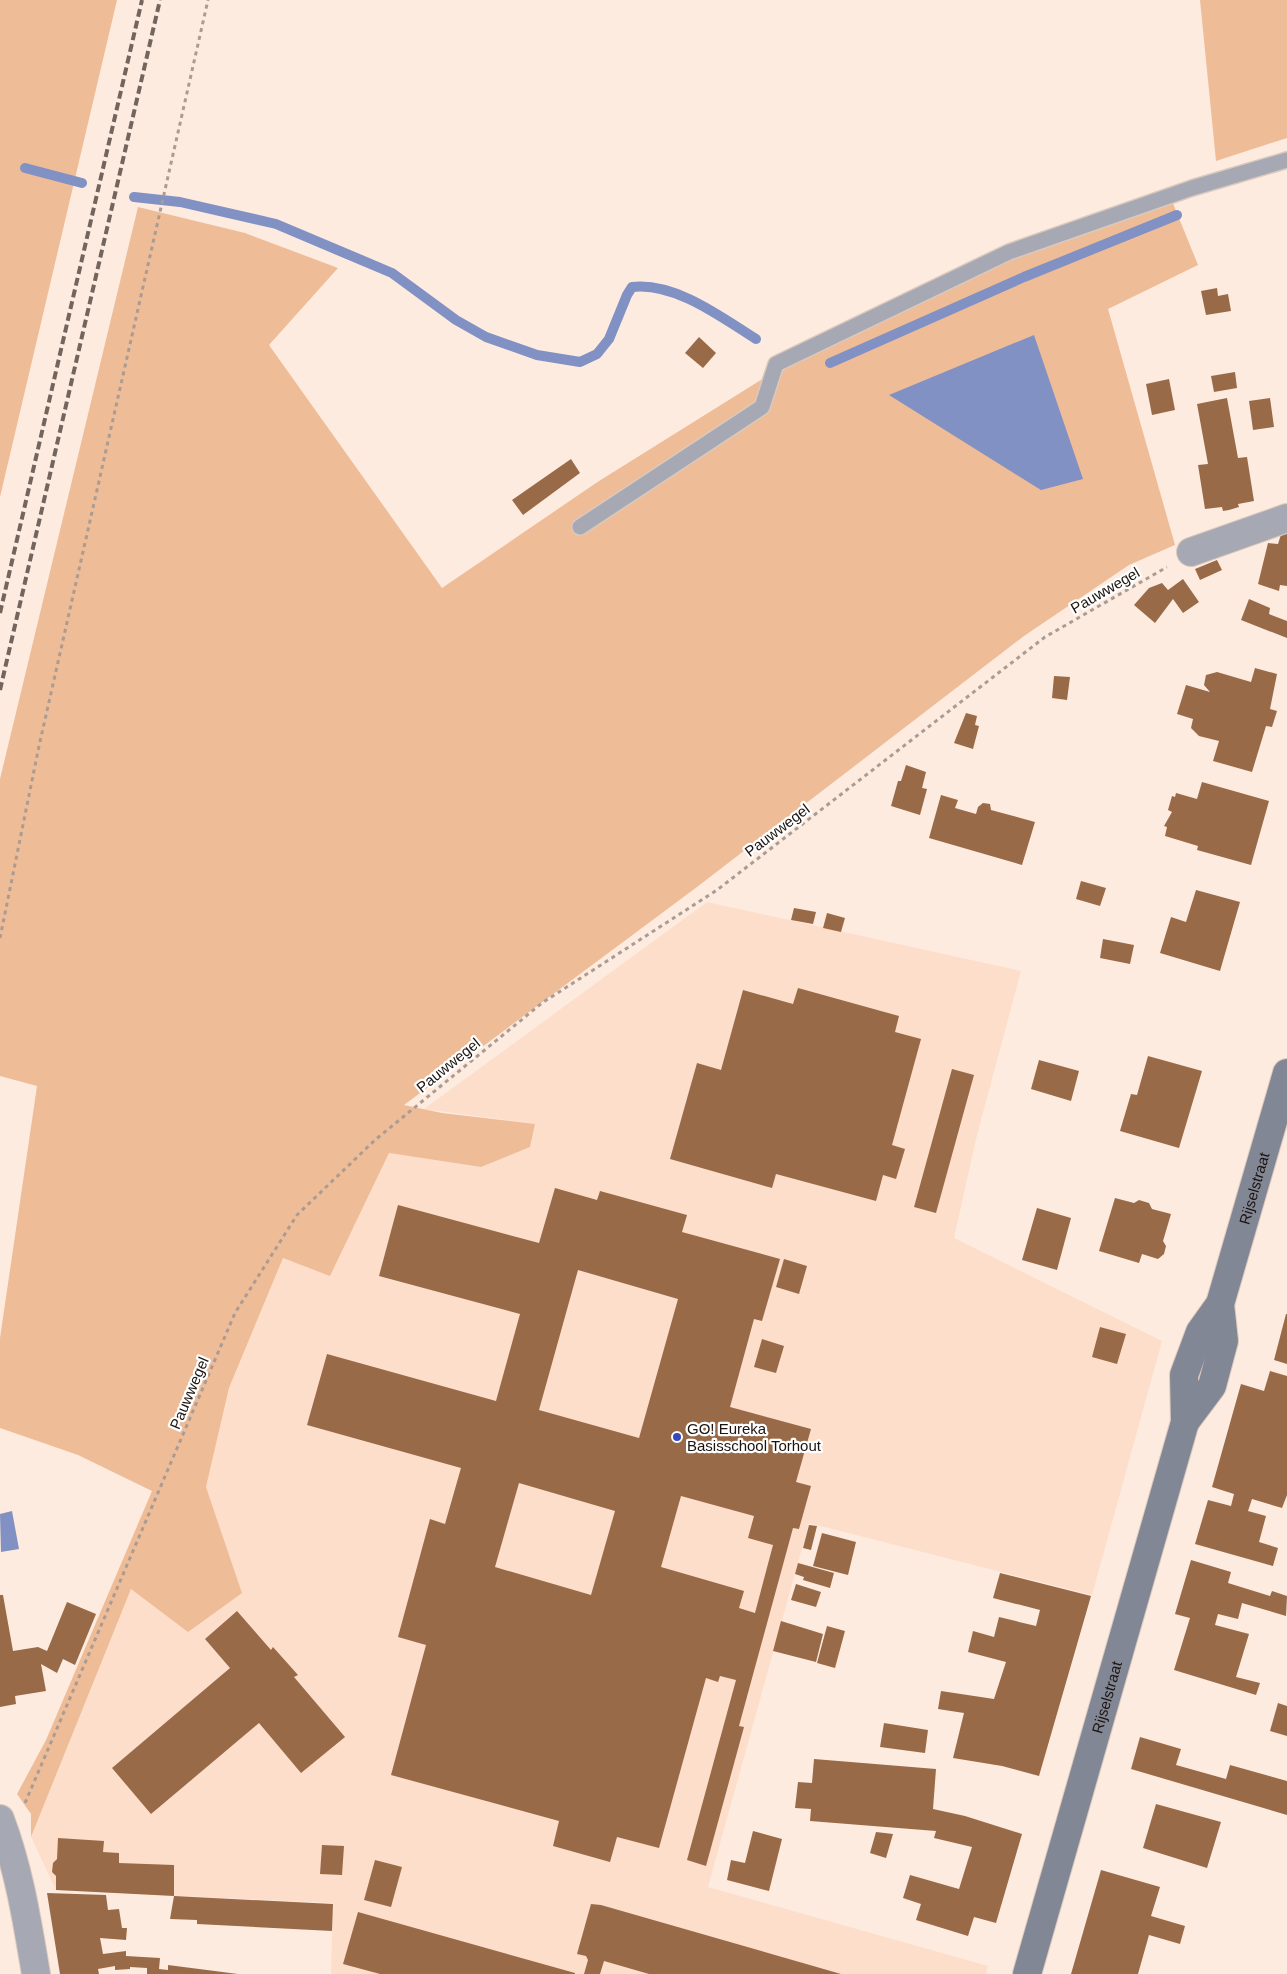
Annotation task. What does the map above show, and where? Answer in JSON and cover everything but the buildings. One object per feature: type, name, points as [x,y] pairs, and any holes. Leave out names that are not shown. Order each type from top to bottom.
[{"type":"street","points":[[1191,552],[1287,518]]},
{"type":"street","name":"Rijselstraat","points":[[1027,1974],[1184,1422],[1212,1386],[1224,1341],[1220,1304],[1287,1073]]},
{"type":"street","points":[[4,1830],[24,1906],[36,1974]]},
{"type":"lane","points":[[580,527],[762,407],[776,364],[1009,252],[1192,188],[1287,160]]},
{"type":"path","points":[[0,938],[41,736],[208,0]]},
{"type":"path","name":"Pauwwegel","points":[[4,1830],[235,1313],[298,1215],[375,1140],[542,1003],[717,890],[1045,637],[1191,552]]},
{"type":"shaded area","points":[[0,0],[117,0],[0,497]]},
{"type":"shaded area","points":[[1200,0],[1287,0],[1287,138],[1216,161]]},
{"type":"shaded area","points":[[1168,191],[1198,265],[1108,309],[1175,545],[1129,565],[1024,636],[697,887],[404,1105],[442,1113],[535,1124],[530,1147],[481,1167],[389,1153],[330,1276],[283,1258],[229,1388],[206,1487],[242,1593],[188,1632],[131,1589],[31,1837],[31,1814],[17,1794],[46,1740],[152,1491],[78,1455],[0,1428],[0,1338],[37,1086],[0,1076],[0,779],[138,207],[245,233],[338,268],[269,345],[442,588],[599,481],[785,365],[1017,255]]},
{"type":"shaded area","name":"GO! Eureka Basisschool Torhout","points":[[707,902],[1021,971],[977,1135],[954,1238],[1162,1341],[1092,1595],[809,1523],[708,1887],[988,1966],[986,1974],[331,1974],[333,1903],[56,1890],[31,1837],[131,1589],[242,1593],[206,1487],[229,1388],[283,1258],[330,1275],[389,1153],[481,1167],[530,1147],[535,1124],[424,1109]]},
{"type":"water","points":[[1034,335],[1083,479],[1041,490],[889,395]]},
{"type":"water","points":[[12,1511],[19,1549],[1,1552],[0,1514]]},
{"type":"waterway","points":[[25,168],[82,183]]},
{"type":"waterway","points":[[134,197],[180,202],[276,224],[392,273],[456,320],[486,337],[537,355],[580,362],[597,354],[609,339],[632,287],[648,287],[681,295],[713,312],[756,339]]},
{"type":"waterway","points":[[830,363],[1024,277],[1177,215]]},
{"type":"railway","points":[[0,613],[142,0]]},
{"type":"railway","points":[[0,690],[160,0]]},
{"type":"place","name":"GO! Eureka Basisschool Torhout","points":[[677,1437]]}]
